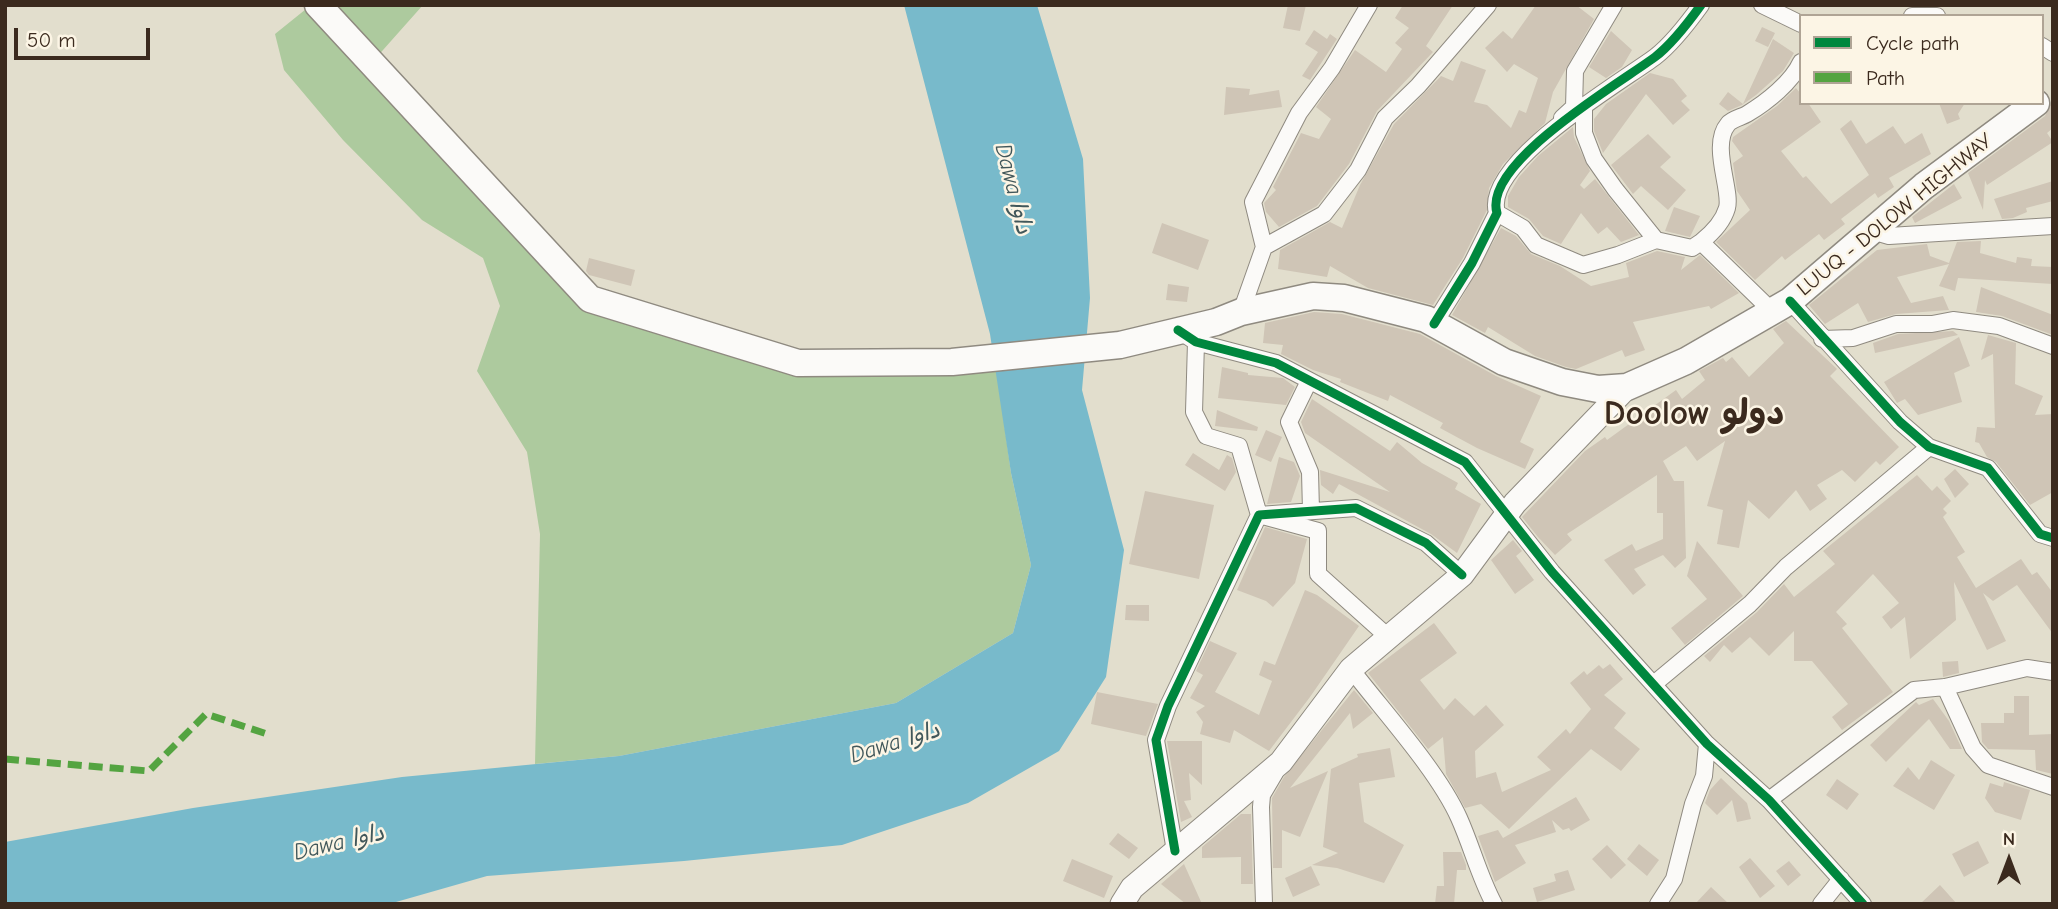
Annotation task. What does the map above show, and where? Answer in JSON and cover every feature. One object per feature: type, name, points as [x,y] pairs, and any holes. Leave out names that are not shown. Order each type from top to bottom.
[{"type":"main road","name":"LUUQ - DOLOW HIGHWAY","points":[[318,5],[590,299],[798,363],[952,362],[1120,345],[1187,336],[1241,312],[1313,296],[1344,298],[1426,319],[1504,362],[1562,382],[1598,389],[1627,387],[1686,361],[1782,307],[1924,186],[2033,105]]},
{"type":"main road","points":[[1122,904],[1132,888],[1281,762],[1351,668],[1462,575],[1507,514],[1560,454],[1598,421],[1627,387]]},
{"type":"street","points":[[1241,312],[1264,247],[1253,202],[1299,113],[1332,68],[1369,5]]},
{"type":"street","points":[[1264,247],[1324,214],[1358,170],[1385,118],[1418,86],[1488,5]]},
{"type":"street","points":[[1434,324],[1472,263],[1497,213],[1495,205],[1504,179],[1574,107],[1575,71],[1614,5]]},
{"type":"street","points":[[1546,135],[1657,56],[1702,5]]},
{"type":"street","points":[[1762,5],[1799,23]]},
{"type":"street","points":[[1497,213],[1523,228],[1536,245],[1583,265],[1618,256],[1656,240],[1692,248],[1713,232],[1727,207],[1721,172],[1723,138],[1728,124],[1767,99],[1799,66]]},
{"type":"street","points":[[1584,107],[1584,133],[1594,159],[1656,240]]},
{"type":"street","points":[[1872,231],[1889,236],[2053,226]]},
{"type":"street","points":[[1701,242],[1822,339],[1900,422],[1929,447],[1988,468],[2040,534],[2053,538]]},
{"type":"street","points":[[1822,339],[1853,338],[1896,324],[1932,324],[1953,320],[1999,326],[2053,346]]},
{"type":"street","points":[[1175,851],[1156,740],[1168,706],[1259,515],[1239,446],[1206,436],[1194,412],[1187,336],[1276,363],[1465,461],[1552,572],[1655,683],[1707,744],[1769,800],[1863,904]]},
{"type":"street","points":[[1309,381],[1289,422],[1310,471],[1311,511]]},
{"type":"street","points":[[1655,683],[1750,604],[1786,566],[1929,447]]},
{"type":"street","points":[[1259,515],[1356,508],[1426,543],[1462,575]]},
{"type":"street","points":[[1259,515],[1318,531],[1318,574],[1387,636]]},
{"type":"street","points":[[1351,668],[1422,760],[1459,817],[1478,873],[1494,904]]},
{"type":"street","points":[[1769,800],[1914,690],[1945,687],[2028,668],[2053,672]]},
{"type":"street","points":[[1945,687],[1973,748],[1988,765],[2053,787]]},
{"type":"street","points":[[1658,904],[1674,880],[1693,803],[1704,776],[1707,744]]},
{"type":"street","points":[[1264,904],[1262,795],[1281,762]]},
{"type":"street","points":[[1821,904],[1841,879]]},
{"type":"green space","points":[[311,5],[423,5],[375,59],[594,296],[799,359],[995,356],[1011,473],[1031,565],[1013,633],[896,703],[619,756],[535,764],[540,534],[527,452],[477,371],[500,306],[483,258],[422,220],[343,140],[284,70],[275,34]]},
{"type":"water","name":"Dawa داوا","points":[[904,5],[1037,5],[1083,159],[1090,298],[1082,390],[1124,550],[1106,677],[1059,751],[968,803],[842,845],[684,861],[487,876],[389,904],[5,904],[5,842],[193,808],[402,777],[619,756],[896,703],[1013,633],[1031,565],[1011,473],[990,334]]},
{"type":"building","points":[[1288,5],[1306,5],[1300,31],[1283,28]]},
{"type":"building","points":[[1403,5],[1453,5],[1426,46],[1433,52],[1377,111],[1349,164],[1317,206],[1279,227],[1266,212],[1264,203],[1276,190],[1273,187],[1301,133],[1319,139],[1331,119],[1316,107],[1355,50],[1386,72],[1402,49],[1395,43],[1409,28],[1395,18]]},
{"type":"building","points":[[1536,5],[1576,5],[1594,19],[1553,92],[1545,123],[1503,164],[1489,188],[1487,210],[1463,258],[1433,305],[1368,288],[1330,266],[1327,277],[1278,269],[1280,250],[1330,222],[1342,228],[1360,185],[1394,124],[1441,76],[1453,81],[1461,61],[1486,70],[1474,102],[1487,105],[1511,128],[1519,110],[1526,113],[1538,78],[1514,64],[1507,72],[1485,48],[1503,31],[1512,39]]},
{"type":"building","points":[[1762,27],[1775,33],[1768,47],[1755,41]]},
{"type":"building","points":[[1314,30],[1327,39],[1330,34],[1337,39],[1310,80],[1302,76],[1318,52],[1305,44]]},
{"type":"building","points":[[1611,31],[1632,50],[1622,67],[1606,78],[1589,67]]},
{"type":"building","points":[[1773,39],[1794,53],[1783,71],[1756,95],[1742,105],[1728,111],[1719,104],[1728,92],[1743,104]]},
{"type":"building","points":[[1650,73],[1673,79],[1687,96],[1681,101],[1690,110],[1673,125],[1646,94],[1603,153],[1594,131],[1594,119],[1606,104]]},
{"type":"building","points":[[1226,87],[1250,89],[1249,95],[1279,90],[1282,107],[1224,115]]},
{"type":"building","points":[[1796,88],[1799,92],[1799,105],[1809,105],[1821,122],[1781,151],[1803,178],[1806,176],[1831,204],[1869,175],[1840,129],[1851,120],[1866,144],[1893,126],[1905,144],[1922,133],[1931,154],[1889,178],[1894,187],[1878,198],[1875,193],[1841,219],[1845,224],[1824,240],[1819,234],[1785,260],[1782,256],[1755,280],[1716,242],[1750,210],[1737,191],[1733,163],[1743,156],[1732,141],[1733,137],[1777,106]]},
{"type":"building","points":[[2053,99],[2053,128],[2047,133],[2053,142],[1987,185],[1985,180],[1983,210],[1968,173],[2045,116]]},
{"type":"building","points":[[1940,105],[1964,105],[1958,114],[1960,119],[1947,124]]},
{"type":"building","points":[[1573,127],[1574,137],[1590,171],[1580,185],[1584,189],[1595,179],[1639,235],[1621,242],[1607,227],[1598,234],[1581,213],[1561,244],[1543,236],[1529,219],[1508,207],[1508,196],[1519,177],[1538,156]]},
{"type":"building","points":[[1648,134],[1671,157],[1660,167],[1686,190],[1668,210],[1641,186],[1633,194],[1611,165]]},
{"type":"building","points":[[2053,181],[2053,201],[2026,208],[2027,212],[2013,218],[2002,219],[1994,199]]},
{"type":"building","points":[[1954,184],[1962,198],[1915,223],[1912,217]]},
{"type":"building","points":[[1674,207],[1700,216],[1690,237],[1665,231]]},
{"type":"building","points":[[1162,223],[1209,240],[1198,270],[1152,253]]},
{"type":"building","points":[[1501,228],[1516,236],[1531,254],[1560,266],[1591,286],[1629,277],[1626,263],[1657,251],[1685,257],[1681,270],[1700,255],[1739,293],[1711,309],[1709,306],[1633,322],[1645,350],[1625,357],[1622,350],[1576,369],[1566,367],[1535,356],[1488,327],[1485,333],[1452,315]]},
{"type":"building","points":[[1981,241],[1980,253],[2016,263],[2017,257],[2032,259],[2031,266],[2053,267],[2053,284],[1958,278],[1955,291],[1939,286],[1949,264],[1897,277],[1911,303],[1943,296],[1949,310],[1896,314],[1868,322],[1858,303],[1825,324],[1809,305],[1877,250],[1927,244],[1930,256],[1949,263],[1957,242]]},
{"type":"building","points":[[589,258],[635,270],[631,286],[589,275],[586,271]]},
{"type":"building","points":[[1168,284],[1189,287],[1187,302],[1166,300]]},
{"type":"building","points":[[1981,287],[2053,315],[2053,335],[2002,316],[1976,312]]},
{"type":"building","points":[[1314,312],[1342,314],[1420,334],[1496,376],[1541,396],[1520,442],[1534,449],[1525,469],[1440,428],[1443,423],[1390,395],[1388,401],[1340,382],[1341,379],[1313,370],[1281,354],[1283,345],[1263,343],[1265,323]]},
{"type":"building","points":[[1786,321],[1837,369],[1830,376],[1899,447],[1880,465],[1876,461],[1855,482],[1842,470],[1817,485],[1827,499],[1810,511],[1796,490],[1769,519],[1748,500],[1739,548],[1717,544],[1723,510],[1707,506],[1725,441],[1697,461],[1686,446],[1663,461],[1674,481],[1684,481],[1686,558],[1675,568],[1663,555],[1634,569],[1646,585],[1633,595],[1604,560],[1632,544],[1636,551],[1663,539],[1663,513],[1657,513],[1657,475],[1567,534],[1572,540],[1555,555],[1538,537],[1522,517],[1585,451],[1605,437],[1607,440],[1676,390],[1682,399],[1705,380],[1699,371],[1723,358],[1726,362],[1732,357],[1749,377],[1784,343],[1773,329]]},
{"type":"building","points":[[1953,331],[1958,335],[1875,353],[1873,343],[1898,334]]},
{"type":"building","points":[[1988,335],[2016,343],[2015,384],[2043,396],[2035,415],[2053,414],[2053,492],[2030,505],[1996,462],[1987,457],[1979,443],[1975,442],[1977,427],[1995,428],[1993,354],[1981,360]]},
{"type":"building","points":[[1959,337],[1970,366],[1954,373],[1962,402],[1918,415],[1905,399],[1897,403],[1884,382]]},
{"type":"building","points":[[1222,367],[1248,375],[1283,378],[1295,387],[1286,405],[1218,398]]},
{"type":"building","points":[[1312,399],[1390,451],[1397,442],[1422,463],[1458,483],[1455,489],[1481,504],[1457,553],[1431,534],[1339,484],[1333,494],[1321,485],[1320,470],[1390,492],[1305,433],[1301,422]]},
{"type":"building","points":[[1217,410],[1258,427],[1257,431],[1215,426]]},
{"type":"building","points":[[1266,430],[1282,437],[1271,462],[1255,455]]},
{"type":"building","points":[[1193,453],[1219,470],[1227,455],[1232,458],[1236,472],[1225,491],[1185,465]]},
{"type":"building","points":[[1279,457],[1294,462],[1300,476],[1291,502],[1267,504]]},
{"type":"building","points":[[1955,469],[1969,484],[1955,498],[1944,479]]},
{"type":"building","points":[[1917,475],[1932,491],[1937,486],[1951,501],[1943,509],[1947,513],[1943,517],[1965,552],[1957,557],[1976,588],[2021,559],[2032,575],[2037,572],[2053,593],[2053,634],[2017,585],[1993,601],[1983,593],[2006,641],[1987,650],[1954,582],[1956,620],[1910,659],[1905,617],[1891,629],[1882,617],[1899,603],[1873,574],[1836,612],[1847,624],[1842,628],[1893,692],[1842,730],[1832,717],[1848,704],[1812,661],[1794,661],[1794,631],[1769,656],[1750,637],[1732,653],[1724,645],[1710,662],[1704,656],[1757,612],[1784,584],[1794,597],[1835,564],[1823,551]]},
{"type":"building","points":[[1145,491],[1214,505],[1199,579],[1129,564]]},
{"type":"building","points":[[1265,527],[1307,539],[1295,583],[1273,607],[1266,601],[1237,590]]},
{"type":"building","points":[[1513,540],[1522,551],[1516,556],[1534,580],[1515,594],[1491,560]]},
{"type":"building","points":[[1697,541],[1743,596],[1685,645],[1671,628],[1707,599],[1687,576]]},
{"type":"building","points":[[1305,590],[1317,595],[1359,626],[1310,697],[1269,751],[1234,730],[1230,743],[1200,734],[1203,722],[1196,712],[1205,706],[1190,698],[1203,675],[1196,671],[1210,641],[1237,653],[1215,692],[1259,715],[1272,681],[1259,675],[1264,661],[1275,665]]},
{"type":"building","points":[[1126,605],[1149,605],[1149,621],[1125,620]]},
{"type":"building","points":[[1434,623],[1457,653],[1420,680],[1444,710],[1455,698],[1474,716],[1486,705],[1504,725],[1475,751],[1476,778],[1496,772],[1502,792],[1551,770],[1537,757],[1566,729],[1570,734],[1591,709],[1570,683],[1584,671],[1587,675],[1599,665],[1603,669],[1610,664],[1623,679],[1604,695],[1626,713],[1614,728],[1640,749],[1621,771],[1591,749],[1509,829],[1481,804],[1465,808],[1446,774],[1443,737],[1428,749],[1368,673]]},
{"type":"building","points":[[1958,661],[1959,673],[1943,677],[1942,662]]},
{"type":"building","points":[[1354,690],[1373,713],[1353,729],[1350,713],[1290,788],[1328,771],[1300,837],[1282,830],[1282,868],[1273,868],[1272,798],[1284,777]]},
{"type":"building","points":[[1097,692],[1158,704],[1146,736],[1091,724]]},
{"type":"building","points":[[2014,696],[2029,696],[2029,735],[2053,734],[2053,774],[2036,770],[2035,750],[1988,749],[1982,742],[1981,723],[2004,723],[2004,713],[2014,713]]},
{"type":"building","points":[[1933,699],[1949,721],[1962,749],[1950,749],[1929,719],[1886,762],[1870,745],[1916,702],[1919,705]]},
{"type":"building","points":[[1167,741],[1202,741],[1202,785],[1189,773],[1191,800],[1184,801],[1192,817],[1181,822]]},
{"type":"building","points":[[1390,748],[1395,777],[1359,783],[1364,822],[1404,845],[1384,883],[1337,868],[1312,865],[1338,853],[1323,847],[1331,769],[1358,757],[1357,754]]},
{"type":"building","points":[[1931,760],[1955,775],[1934,810],[1893,786],[1908,767],[1919,780]]},
{"type":"building","points":[[1721,778],[1747,803],[1751,819],[1737,822],[1732,800],[1717,815],[1705,803],[1710,790]]},
{"type":"building","points":[[1837,779],[1859,794],[1847,810],[1826,795]]},
{"type":"building","points":[[2004,782],[2030,790],[2021,820],[1995,812],[1985,798],[1990,783],[2003,787]]},
{"type":"building","points":[[1576,797],[1590,820],[1571,831],[1569,828],[1563,830],[1552,820],[1556,832],[1515,845],[1526,863],[1495,882],[1478,836],[1498,830],[1503,838]]},
{"type":"building","points":[[1241,814],[1251,814],[1253,884],[1241,884],[1241,857],[1202,858],[1202,847]]},
{"type":"building","points":[[1118,833],[1138,848],[1129,859],[1109,844]]},
{"type":"building","points":[[1978,841],[1989,863],[1964,877],[1952,854]]},
{"type":"building","points":[[1639,844],[1659,860],[1647,876],[1627,859]]},
{"type":"building","points":[[1607,845],[1626,865],[1611,879],[1592,859]]},
{"type":"building","points":[[1443,852],[1461,852],[1466,865],[1466,870],[1457,870],[1454,904],[1435,904],[1437,886],[1444,886]]},
{"type":"building","points":[[1750,858],[1775,886],[1760,898],[1739,867]]},
{"type":"building","points":[[1072,859],[1113,876],[1104,898],[1063,881]]},
{"type":"building","points":[[1789,861],[1801,875],[1788,886],[1776,871]]},
{"type":"building","points":[[1184,864],[1202,904],[1186,904],[1161,884]]},
{"type":"building","points":[[1311,866],[1320,885],[1293,897],[1285,878]]},
{"type":"building","points":[[1568,870],[1575,890],[1537,902],[1533,888],[1556,881],[1554,874]]},
{"type":"building","points":[[1940,885],[1957,904],[1920,904]]},
{"type":"building","points":[[1711,887],[1729,904],[1695,904]]},
{"type":"marked path","points":[[5,759],[149,771],[206,714],[267,734]]},
{"type":"cycle path","points":[[1434,324],[1472,263],[1497,213],[1498,193],[1510,171],[1557,126],[1661,52],[1680,33],[1701,5]]},
{"type":"cycle path","points":[[1790,301],[1900,422],[1929,447],[1988,468],[2040,534],[2053,538]]},
{"type":"cycle path","points":[[1178,330],[1196,342],[1276,363],[1465,462],[1552,572],[1707,744],[1769,800],[1863,904]]},
{"type":"cycle path","points":[[1175,851],[1156,740],[1168,706],[1259,515],[1356,508],[1426,543],[1462,575]]},
{"type":"district","name":"Doolow دولو","points":[[1694,414]]}]
